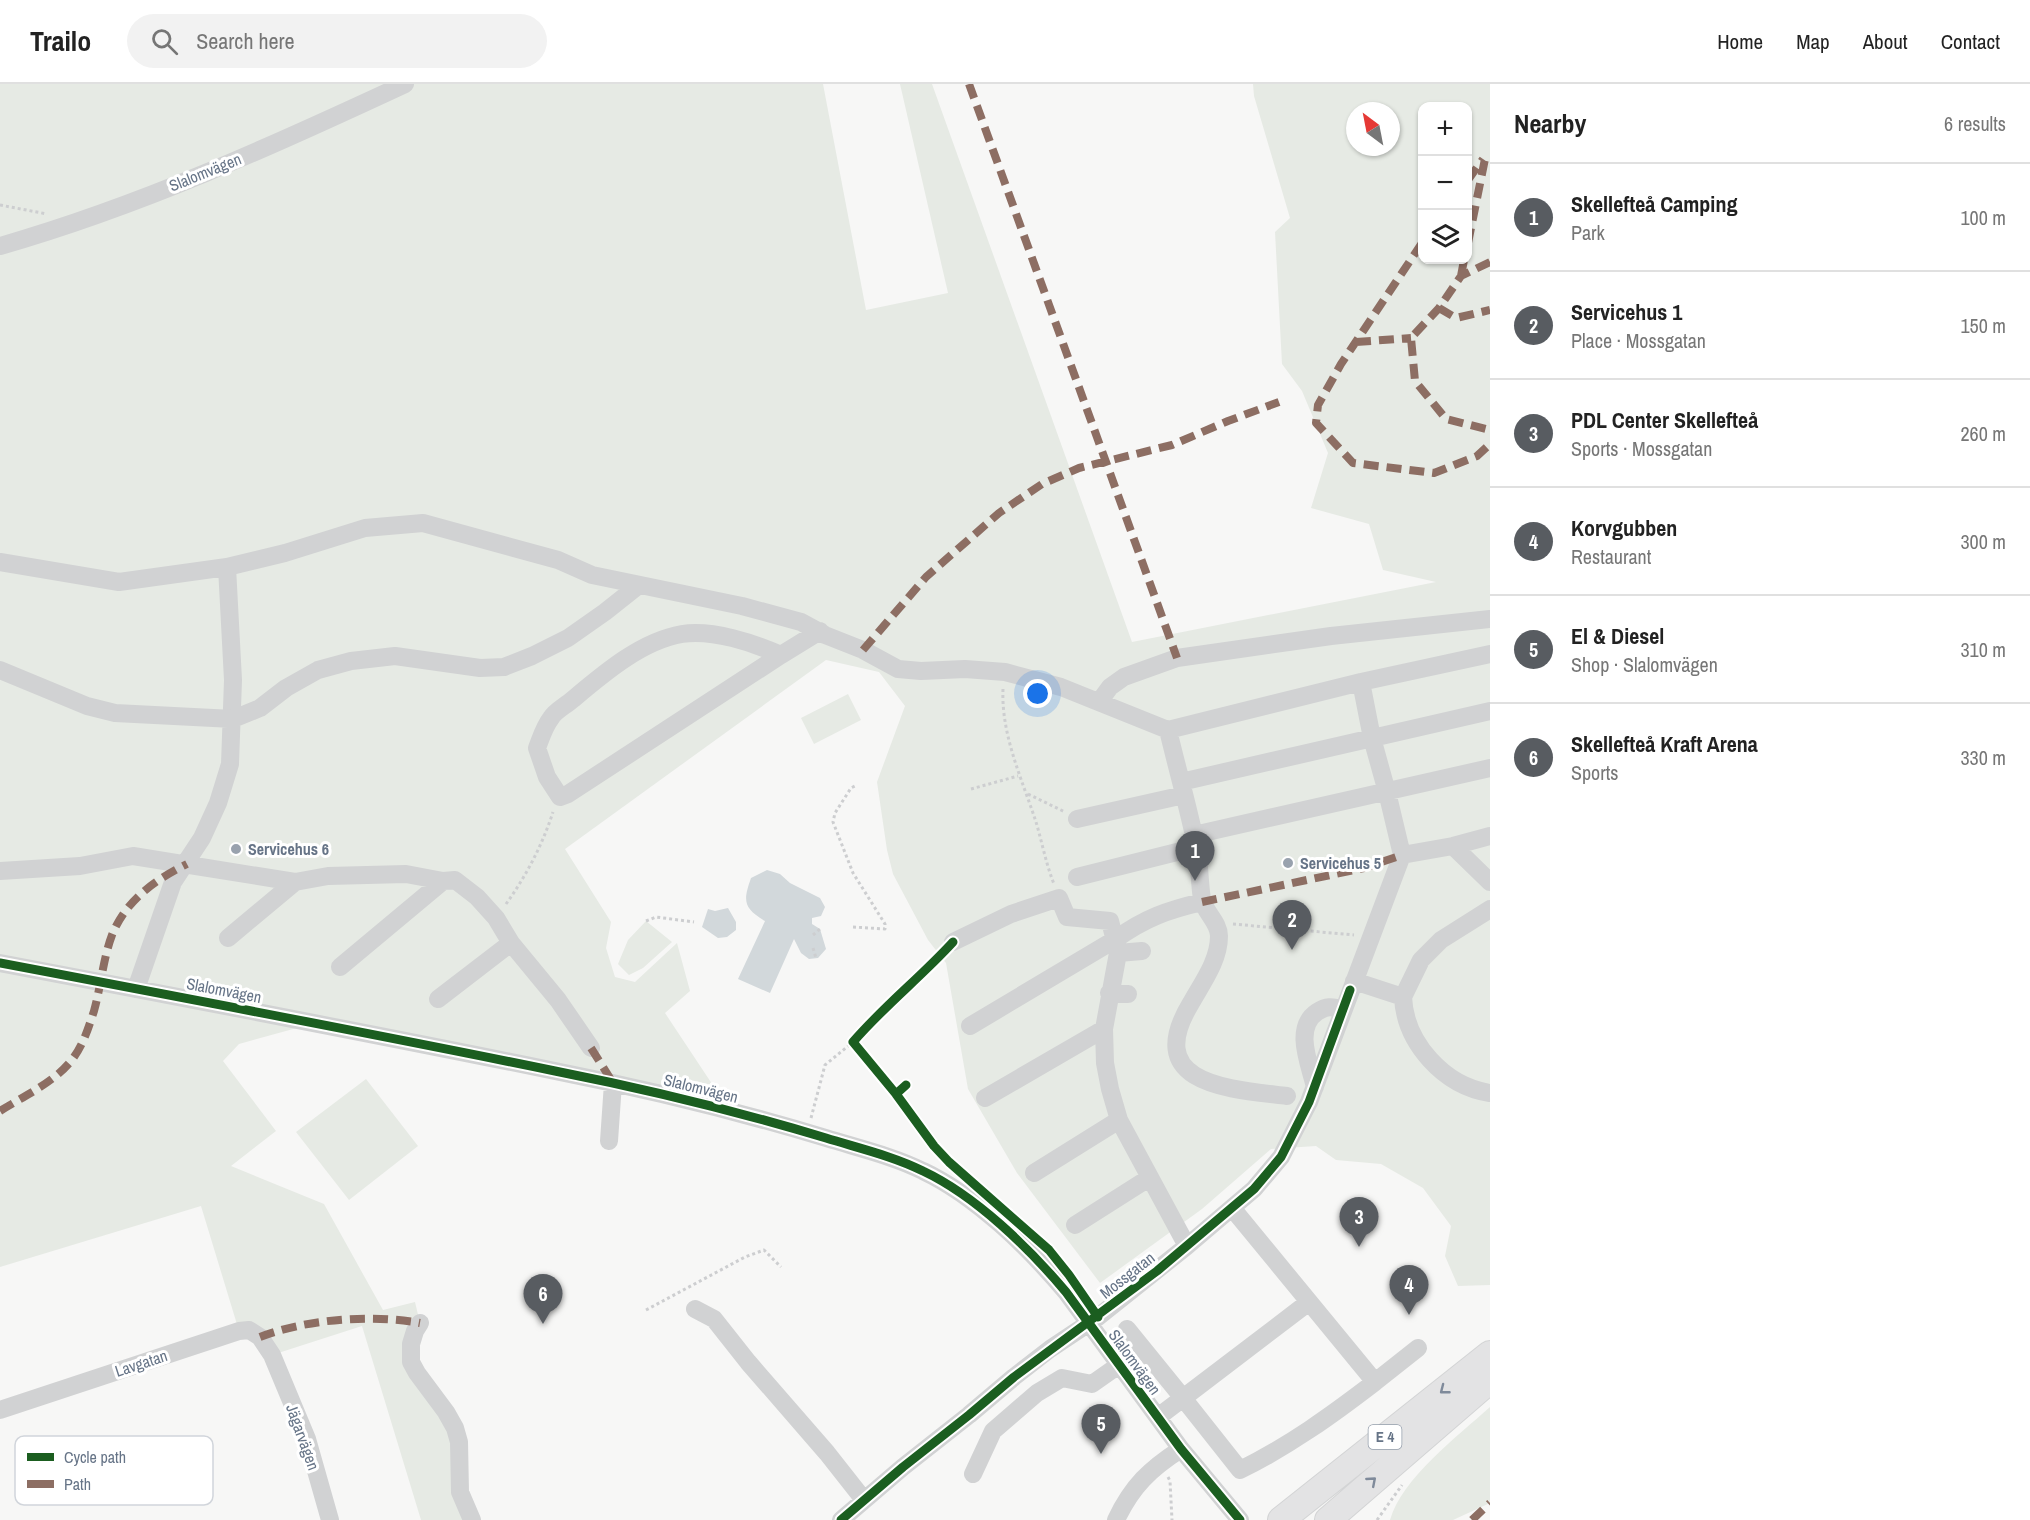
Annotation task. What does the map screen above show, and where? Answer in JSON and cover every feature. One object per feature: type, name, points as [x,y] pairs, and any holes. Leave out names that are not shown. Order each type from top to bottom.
[{"type":"highway","name":"E 4","points":[[1281,1520],[1490,1354]]},
{"type":"highway","name":"E 4","points":[[1328,1520],[1490,1380]]},
{"type":"street","name":"Slalomvägen","points":[[0,246],[84,220],[194,177],[310,128],[405,84]]},
{"type":"street","points":[[0,562],[119,582],[227,567],[285,553],[365,528],[423,523],[558,560],[592,575],[801,622],[820,630],[825,635],[863,650],[897,669],[921,671],[965,669],[1005,672],[1061,687],[1168,730],[1361,682],[1490,654]]},
{"type":"street","points":[[135,989],[173,882],[202,838],[218,803],[230,764],[233,719],[227,567]]},
{"type":"street","points":[[0,670],[87,706],[116,713],[233,719],[260,708],[286,688],[318,670],[351,661],[396,656],[480,668],[504,667],[568,638],[639,585]]},
{"type":"street","points":[[1099,702],[1110,687],[1124,677],[1177,658],[1332,636],[1490,619]]},
{"type":"street","points":[[781,655],[764,647],[722,636],[684,634],[662,640],[628,658],[551,717],[537,748],[547,777],[560,797],[568,794],[820,630]]},
{"type":"street","points":[[1361,682],[1372,738],[1402,855],[1490,837]]},
{"type":"street","points":[[1077,819],[1182,788],[1372,738],[1490,711]]},
{"type":"street","points":[[1168,730],[1195,841],[1202,902],[1216,924],[1219,936],[1209,972],[1178,1028],[1176,1050],[1182,1065],[1197,1078],[1222,1088],[1287,1096]]},
{"type":"street","points":[[1077,877],[1195,841],[1490,768]]},
{"type":"street","points":[[1453,846],[1490,882]]},
{"type":"street","points":[[0,871],[80,866],[133,855],[295,882],[328,876],[406,874],[443,881],[455,880],[477,897],[496,918],[511,943],[558,1000],[591,1048]]},
{"type":"street","name":"Mossgatan","points":[[841,1520],[1014,1377],[1050,1349],[1089,1324],[1187,1246],[1254,1189],[1281,1157],[1315,1087],[1402,855]]},
{"type":"street","points":[[340,967],[443,881]]},
{"type":"street","points":[[228,938],[295,882]]},
{"type":"street","points":[[953,942],[1011,914],[1059,898],[1067,917],[1110,921],[1117,946],[1104,1029],[1105,1063],[1119,1120],[1187,1246]]},
{"type":"street","points":[[970,1026],[1117,946],[1135,925],[1167,910],[1202,902]]},
{"type":"street","points":[[1490,909],[1441,940],[1421,960],[1403,997],[1404,1013],[1413,1036],[1427,1058],[1444,1073],[1468,1086],[1490,1093]]},
{"type":"street","points":[[438,999],[511,943]]},
{"type":"street","points":[[1117,946],[1142,951]]},
{"type":"street","name":"Slalomvägen","points":[[0,963],[613,1083],[807,1132],[924,1171],[959,1191],[1019,1241],[1047,1270],[1181,1449],[1240,1520]]},
{"type":"street","points":[[1352,986],[1403,997]]},
{"type":"street","points":[[1109,993],[1128,994]]},
{"type":"street","points":[[1315,1087],[1304,1042],[1304,1028],[1312,1015],[1323,1008],[1332,1006],[1343,1010]]},
{"type":"street","points":[[985,1098],[1104,1029]]},
{"type":"street","points":[[609,1140],[613,1083]]},
{"type":"street","points":[[1035,1173],[1119,1120]]},
{"type":"street","points":[[1075,1225],[1149,1178]]},
{"type":"street","points":[[1232,1208],[1375,1382]]},
{"type":"street","points":[[1158,1417],[1309,1302]]},
{"type":"street","points":[[695,1309],[714,1319],[864,1500]]},
{"type":"street","points":[[420,1323],[411,1344],[411,1362],[414,1370],[446,1412],[455,1428],[459,1442],[460,1492],[472,1520]]},
{"type":"street","points":[[1127,1329],[1240,1470],[1272,1454],[1307,1431],[1418,1348]]},
{"type":"street","name":"Lavgatan","points":[[0,1410],[239,1331],[249,1330],[260,1337],[272,1355]]},
{"type":"street","name":"Jägarvägen","points":[[272,1355],[307,1439],[330,1520]]},
{"type":"street","points":[[973,1474],[993,1431],[1037,1393],[1062,1378],[1092,1384],[1119,1365]]},
{"type":"street","points":[[1116,1520],[1140,1480],[1158,1463],[1181,1449]]},
{"type":"path","points":[[0,205],[49,214]]},
{"type":"path","points":[[1005,672],[1004,720],[1018,776],[1026,793],[1059,898]]},
{"type":"path","points":[[971,789],[1018,776]]},
{"type":"path","points":[[853,927],[885,929],[885,924],[853,873],[833,822],[835,813],[851,788],[857,786]]},
{"type":"path","points":[[1026,793],[1056,806],[1077,819]]},
{"type":"path","points":[[496,918],[521,883],[544,839],[560,797]]},
{"type":"path","points":[[646,921],[656,917],[694,922]]},
{"type":"path","points":[[1216,924],[1239,924],[1371,937]]},
{"type":"path","points":[[813,935],[820,929]]},
{"type":"path","points":[[813,948],[816,958]]},
{"type":"path","points":[[807,1132],[825,1065],[856,1038],[860,1051]]},
{"type":"path","points":[[646,1310],[745,1257],[764,1250],[781,1267]]},
{"type":"path","points":[[1377,1520],[1407,1476]]},
{"type":"path","points":[[1170,1480],[1172,1520]]},
{"type":"shaded area","points":[[0,84],[823,84],[866,310],[948,293],[900,84],[932,84],[1132,642],[1436,582],[1383,570],[1369,524],[1311,508],[1328,453],[1302,391],[1282,364],[1275,232],[1290,218],[1254,96],[1253,84],[1490,84],[1490,1285],[1458,1286],[1445,1256],[1451,1226],[1423,1188],[1381,1164],[1336,1160],[1316,1146],[1271,1149],[1202,1209],[1100,1283],[1017,1173],[968,1089],[946,963],[928,940],[893,874],[877,782],[905,706],[879,672],[826,660],[565,849],[611,922],[606,948],[615,977],[635,982],[677,943],[690,991],[665,1013],[730,1111],[315,1023],[239,1044],[223,1061],[276,1131],[231,1166],[324,1204],[383,1310],[415,1302],[420,1323],[411,1344],[446,1412],[472,1520],[421,1520],[362,1326],[272,1355],[239,1331],[201,1206],[0,1267]]},
{"type":"shaded area","points":[[848,694],[861,720],[814,744],[801,718]]},
{"type":"shaded area","points":[[767,870],[780,874],[790,883],[820,898],[825,907],[821,916],[812,918],[812,924],[820,929],[826,949],[818,958],[809,959],[801,953],[794,939],[770,993],[738,979],[765,921],[749,908],[746,898],[748,886],[751,878]]},
{"type":"shaded area","points":[[728,908],[736,922],[736,930],[727,937],[718,938],[702,927],[708,909],[715,911]]},
{"type":"shaded area","points":[[646,921],[672,942],[643,968],[629,975],[618,964],[628,940]]},
{"type":"shaded area","points":[[366,1079],[418,1146],[349,1200],[296,1132]]},
{"type":"shaded area","points":[[1490,1407],[1490,1503],[1453,1520],[1390,1520],[1396,1504],[1418,1473]]},
{"type":"marked path","points":[[969,84],[1177,658]]},
{"type":"marked path","points":[[1472,223],[1486,154]]},
{"type":"marked path","points":[[1472,174],[1483,159]]},
{"type":"marked path","points":[[1418,249],[1341,364],[1318,405],[1316,423],[1353,463],[1434,473],[1477,456],[1490,444]]},
{"type":"marked path","points":[[1490,262],[1461,276],[1439,308],[1411,338],[1415,381],[1446,419],[1490,430]]},
{"type":"marked path","points":[[1461,276],[1463,264]]},
{"type":"marked path","points":[[1439,308],[1456,318],[1490,310]]},
{"type":"marked path","points":[[1356,342],[1411,338]]},
{"type":"marked path","points":[[863,650],[926,577],[999,513],[1042,484],[1079,468],[1172,445],[1279,402]]},
{"type":"marked path","points":[[1202,902],[1364,868],[1402,855]]},
{"type":"marked path","points":[[0,1111],[47,1083],[71,1061],[90,1024],[109,944],[125,911],[153,884],[187,864]]},
{"type":"marked path","points":[[591,1048],[613,1083]]},
{"type":"marked path","points":[[260,1337],[298,1326],[339,1320],[381,1319],[420,1323]]},
{"type":"marked path","points":[[1472,1520],[1490,1503]]},
{"type":"cycle path","points":[[896,1094],[853,1042],[953,942]]},
{"type":"cycle path","points":[[0,963],[347,1029],[623,1085],[759,1119],[912,1166],[943,1182],[982,1209],[1001,1224],[1051,1275],[1066,1292],[1181,1449],[1240,1520]]},
{"type":"cycle path","points":[[841,1520],[1014,1377],[1157,1271],[1254,1189],[1281,1157],[1309,1102],[1350,990]]},
{"type":"cycle path","points":[[906,1085],[896,1094],[934,1146],[949,1162],[1049,1250],[1098,1317]]},
{"type":"place","name":"Servicehus 6","points":[[236,849]]},
{"type":"place","name":"Servicehus 5","points":[[1288,863]]},
{"type":"place","name":"Skellefteå Camping","points":[[1195,881]]},
{"type":"place","name":"Servicehus 1","points":[[1292,950]]},
{"type":"place","name":"PDL Center Skellefteå","points":[[1359,1247]]},
{"type":"place","name":"Korvgubben","points":[[1409,1315]]},
{"type":"place","name":"Skellefteå Kraft Arena","points":[[543,1324]]},
{"type":"place","name":"El & Diesel","points":[[1101,1454]]}]
